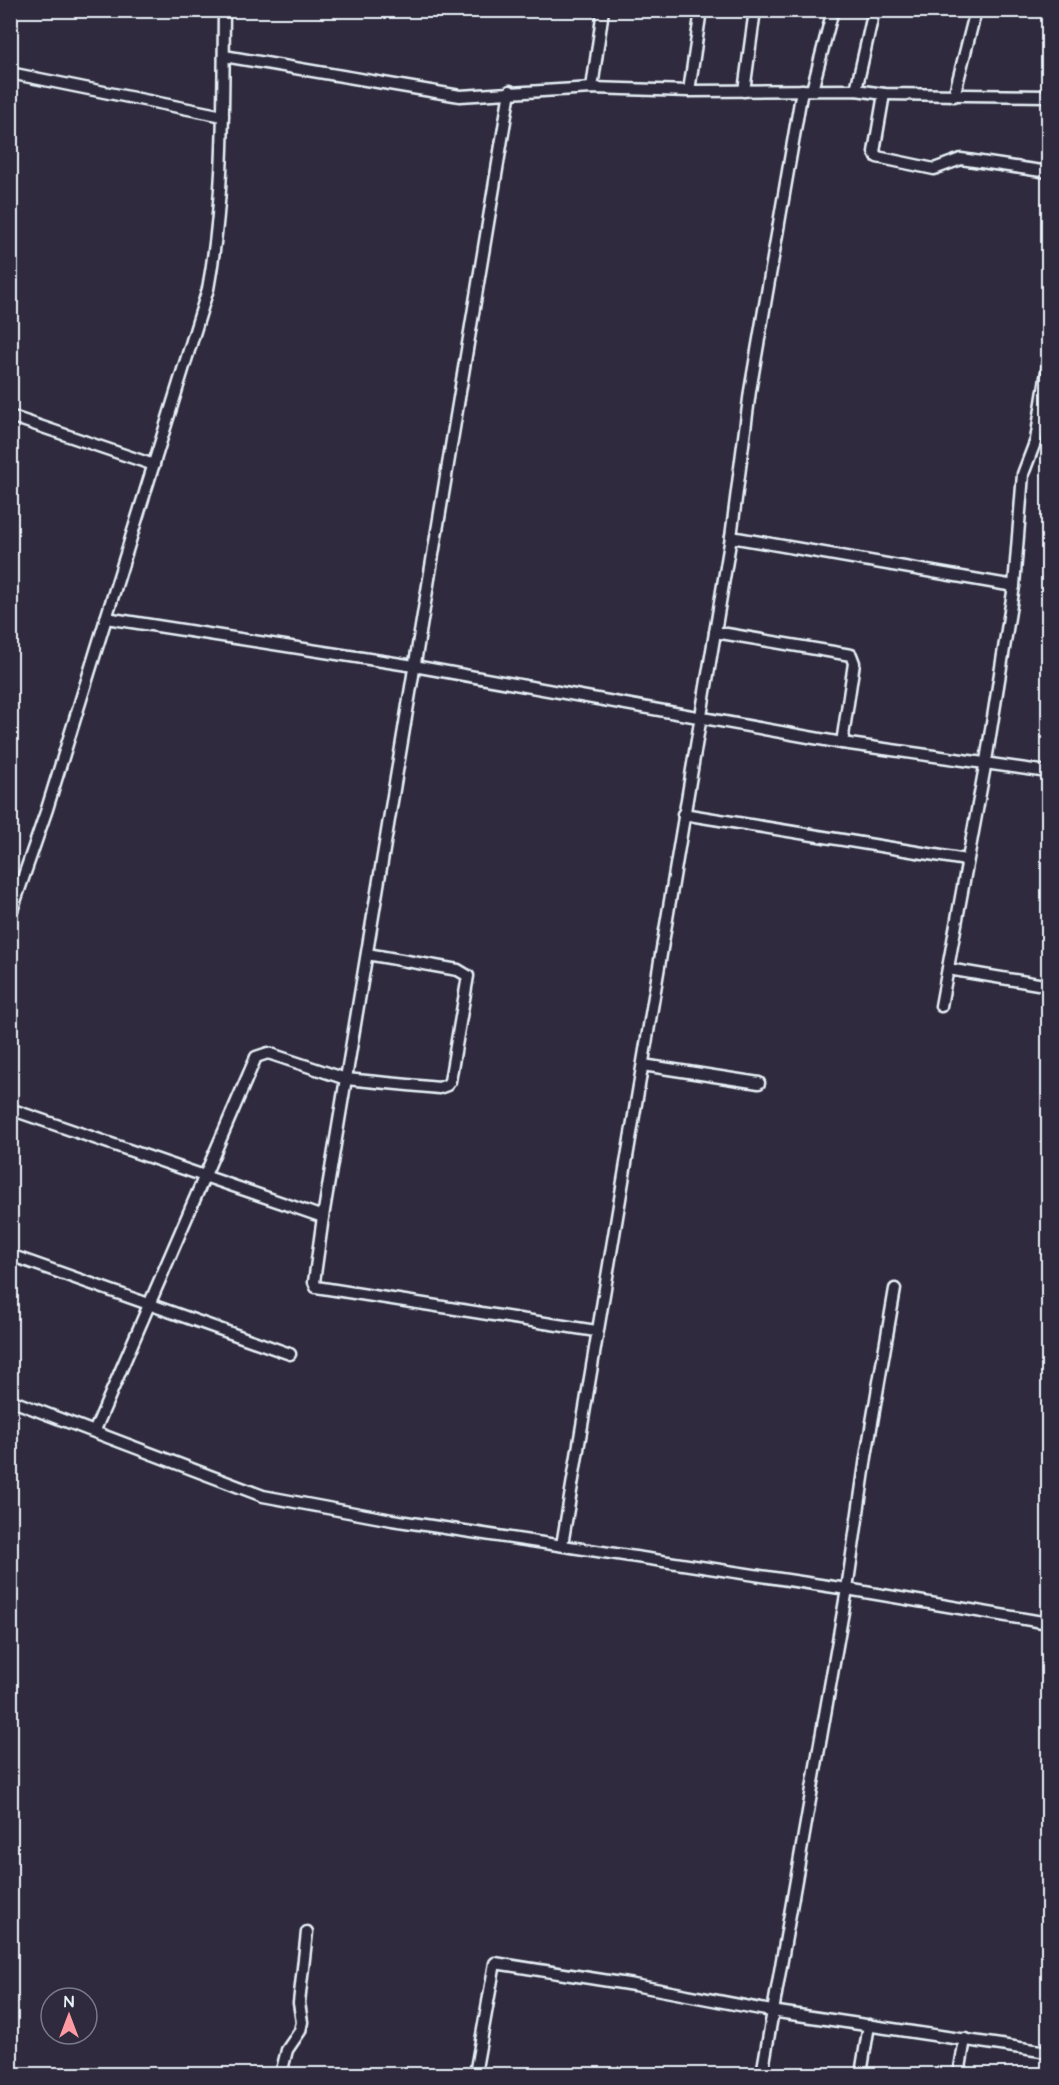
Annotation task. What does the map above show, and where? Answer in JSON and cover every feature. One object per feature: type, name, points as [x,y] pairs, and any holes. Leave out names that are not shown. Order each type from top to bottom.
[{"type":"street","points":[[10,916],[106,618],[208,289],[217,232],[224,116],[224,10]]},
{"type":"street","points":[[592,87],[603,10]]},
{"type":"street","points":[[689,91],[701,10]]},
{"type":"street","points":[[744,91],[755,10]]},
{"type":"street","points":[[562,1545],[596,1331],[715,632],[750,391],[807,90],[833,10]]},
{"type":"street","points":[[856,90],[874,10]]},
{"type":"street","points":[[954,96],[976,10]]},
{"type":"street","points":[[224,56],[460,96],[592,87],[689,91],[856,90],[884,94],[1046,96]]},
{"type":"street","points":[[10,73],[224,116]]},
{"type":"street","points":[[510,91],[314,1282],[316,1287],[596,1331]]},
{"type":"street","points":[[884,94],[874,152],[876,157],[934,169],[961,159],[1048,172]]},
{"type":"street","points":[[941,1006],[986,761],[1014,586],[1023,474],[1036,440],[1048,365]]},
{"type":"street","points":[[10,416],[154,465]]},
{"type":"street","points":[[730,537],[1014,586]]},
{"type":"street","points":[[106,618],[414,666],[842,743],[986,761],[1048,772]]},
{"type":"street","points":[[715,632],[851,655],[854,663],[842,743]]},
{"type":"street","points":[[683,814],[966,860]]},
{"type":"street","points":[[94,1430],[256,1057],[268,1053],[346,1079],[434,1088],[447,1085],[468,976],[458,970],[367,954]]},
{"type":"street","points":[[948,969],[1044,985]]},
{"type":"street","points":[[643,1065],[759,1083]]},
{"type":"street","points":[[10,1108],[323,1217]]},
{"type":"street","points":[[10,1255],[290,1354]]},
{"type":"street","points":[[762,2074],[771,2011],[847,1589],[866,1457],[895,1289]]},
{"type":"street","points":[[10,1401],[94,1430],[263,1496],[392,1520],[847,1589],[1048,1623]]},
{"type":"street","points":[[280,2074],[287,2050],[300,2031],[302,2022],[299,2003],[307,1932]]},
{"type":"street","points":[[475,2074],[495,1963],[634,1985],[771,2011],[1048,2052]]},
{"type":"street","points":[[861,2074],[869,2025]]},
{"type":"street","points":[[959,2074],[965,2039]]}]
